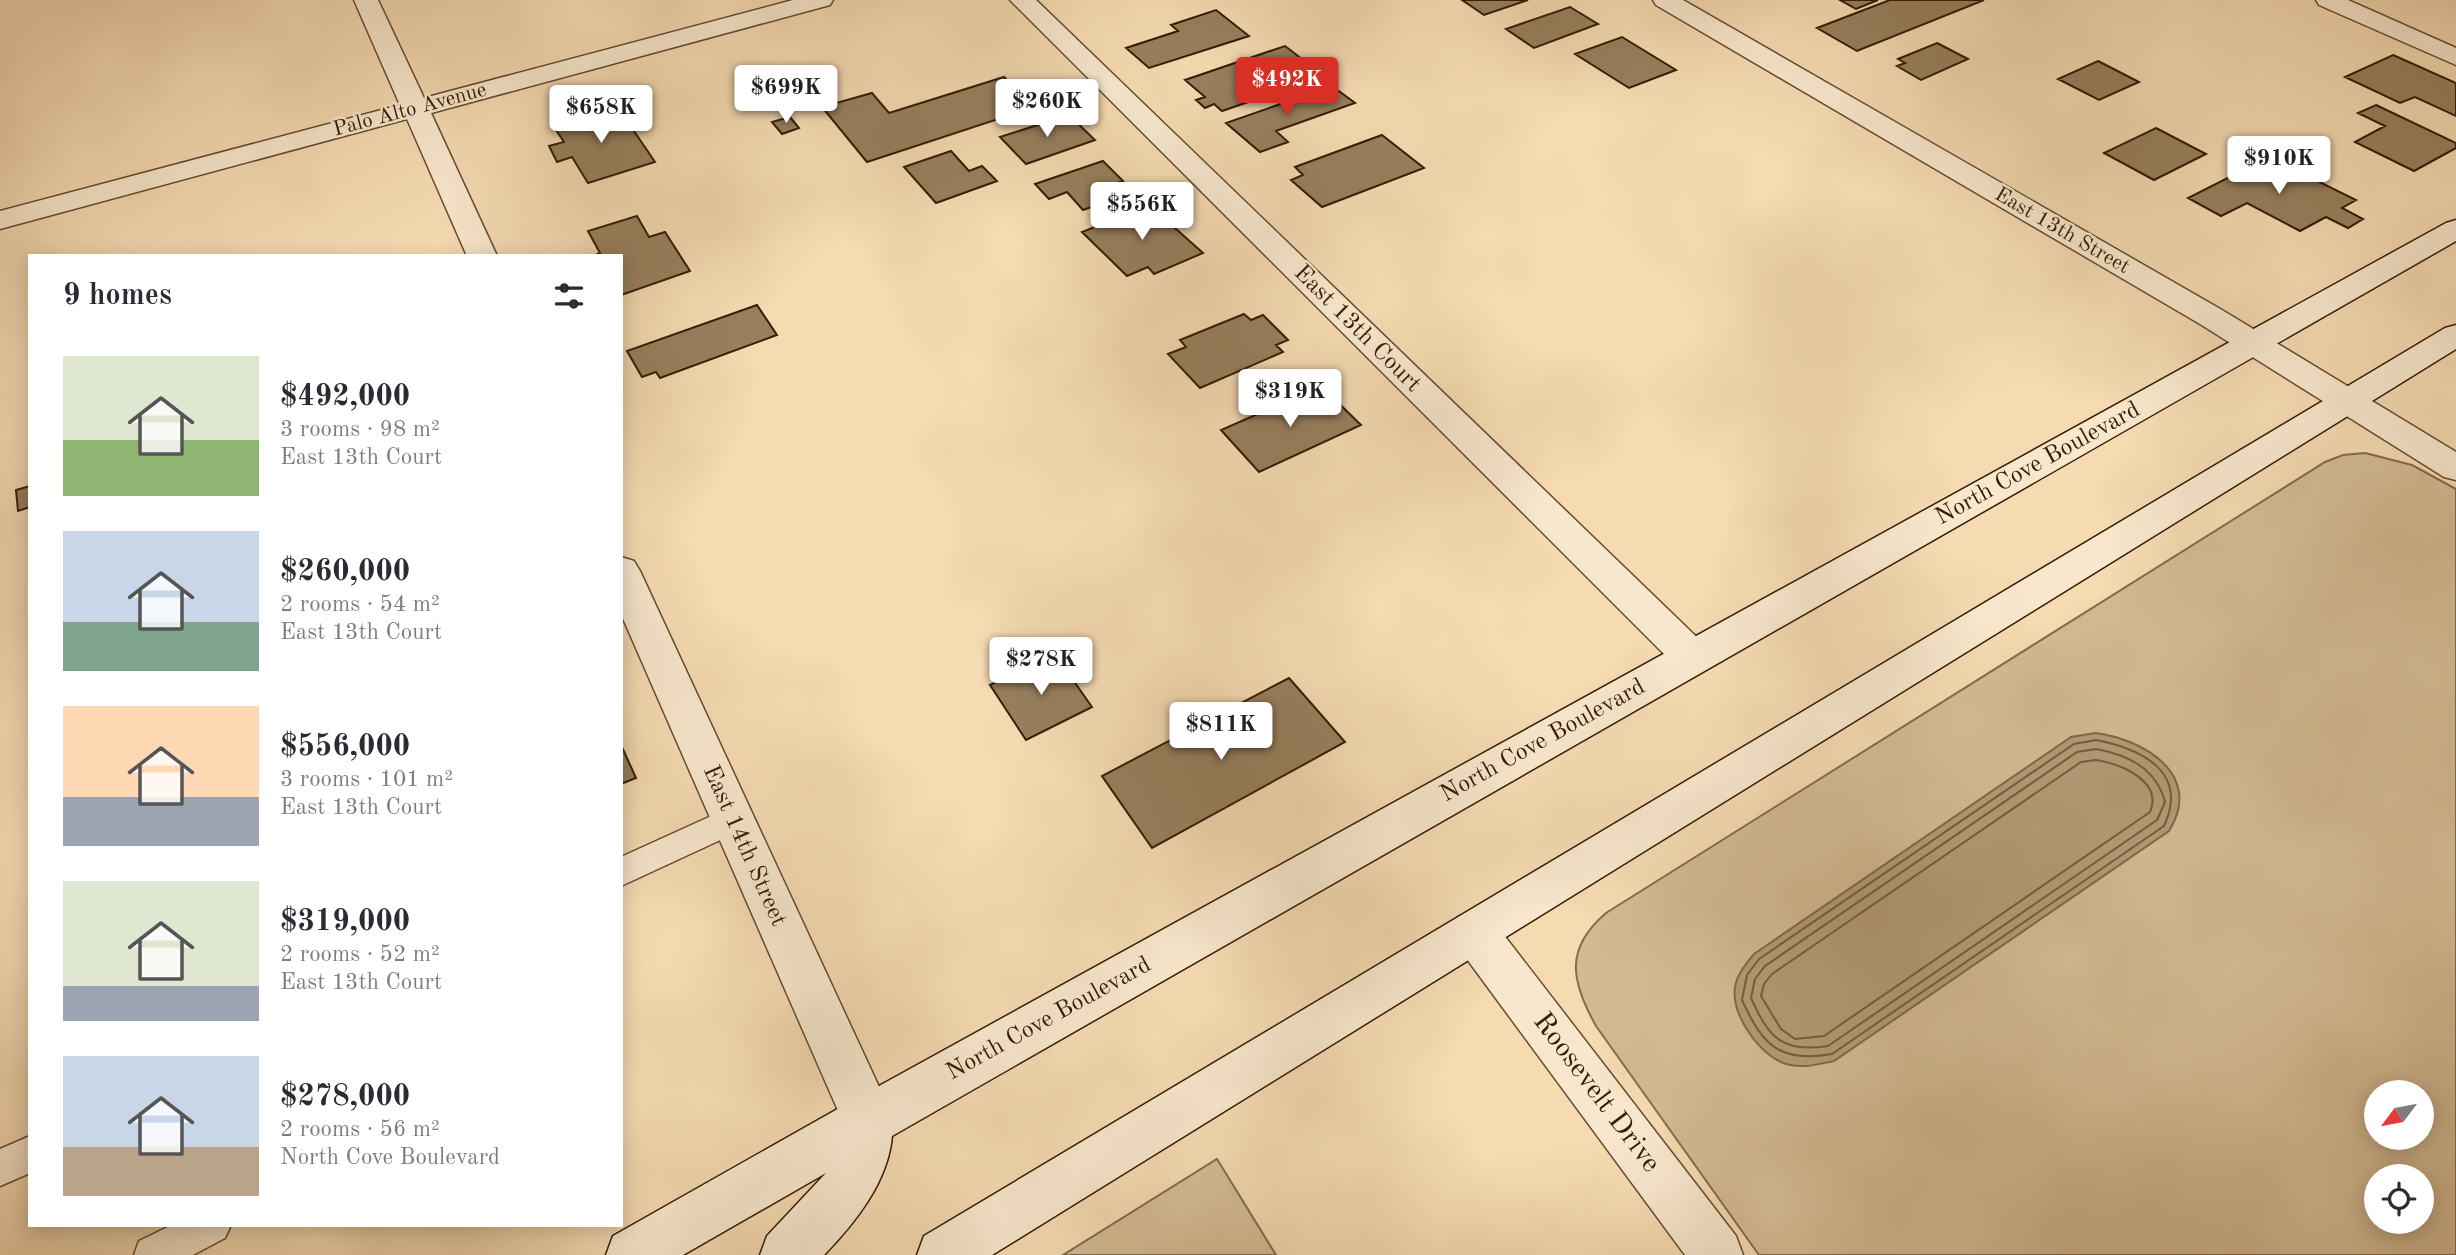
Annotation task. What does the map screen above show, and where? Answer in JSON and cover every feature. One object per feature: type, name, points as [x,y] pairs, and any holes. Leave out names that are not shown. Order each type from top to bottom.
[{"type":"street","points":[[366,0],[481,254]]},
{"type":"street","name":"Palo Alto Avenue","points":[[0,220],[821,0]]},
{"type":"street","name":"East 13th Court","points":[[1022,0],[1692,657]]},
{"type":"street","name":"East 13th Street","points":[[1665,0],[2252,343],[2456,468]]},
{"type":"street","points":[[2328,0],[2456,57]]},
{"type":"street","name":"North Cove Boulevard","points":[[632,1255],[2456,229]]},
{"type":"street","points":[[943,1255],[2456,335]]},
{"type":"street","name":"East 14th Street","points":[[623,575],[868,1120]]},
{"type":"street","name":"Roosevelt Drive","points":[[1474,932],[1717,1255]]},
{"type":"street","points":[[786,1255],[838,1203],[864,1149],[868,1120]]},
{"type":"lane","points":[[623,871],[732,820]]},
{"type":"lane","points":[[0,1166],[28,1155]]},
{"type":"lane","points":[[153,1255],[208,1227]]},
{"type":"shaded area","points":[[2365,453],[2412,465],[2456,489],[2456,1255],[1759,1255],[1596,1026],[1581,994],[1576,966],[1583,940],[1592,926],[1606,913],[2325,462],[2343,455]]},
{"type":"shaded area","points":[[1217,1159],[1276,1255],[1063,1255]]},
{"type":"water","points":[[2095,733],[2132,743],[2149,752],[2163,763],[2174,777],[2179,793],[2178,811],[2169,831],[1834,1061],[1810,1066],[1786,1064],[1776,1060],[1757,1044],[1743,1022],[1735,998],[1738,978],[1754,954],[2071,737]]},
{"type":"building","points":[[1462,0],[1528,0],[1484,15]]},
{"type":"building","points":[[1840,0],[1878,0],[1856,9]]},
{"type":"building","points":[[1890,0],[1984,0],[1857,51],[1817,28]]},
{"type":"building","points":[[1570,7],[1598,24],[1534,48],[1506,29]]},
{"type":"building","points":[[1216,10],[1249,36],[1149,68],[1126,48],[1178,31],[1171,25]]},
{"type":"building","points":[[1622,37],[1676,70],[1629,88],[1575,54]]},
{"type":"building","points":[[1937,43],[1968,59],[1921,80],[1897,66],[1905,63],[1898,59]]},
{"type":"building","points":[[1285,46],[1324,76],[1222,111],[1214,104],[1205,108],[1196,100],[1205,97],[1185,80]]},
{"type":"building","points":[[2393,55],[2456,83],[2456,116],[2415,97],[2400,103],[2345,77]]},
{"type":"building","points":[[2098,61],[2139,82],[2099,100],[2058,79]]},
{"type":"building","points":[[1004,77],[1015,88],[1030,83],[1039,93],[1024,97],[1035,107],[867,162],[822,107],[872,93],[889,113]]},
{"type":"building","points":[[1332,86],[1355,103],[1276,131],[1288,142],[1260,152],[1226,123]]},
{"type":"building","points":[[2376,105],[2456,143],[2456,148],[2414,171],[2355,142],[2385,126],[2358,113]]},
{"type":"building","points":[[617,106],[655,162],[588,183],[572,157],[557,162],[549,146],[564,142],[552,124]]},
{"type":"building","points":[[1069,115],[1095,140],[1026,164],[1000,137]]},
{"type":"building","points":[[790,117],[799,128],[782,134],[772,122]]},
{"type":"building","points":[[2156,128],[2206,154],[2154,180],[2104,153]]},
{"type":"building","points":[[1382,135],[1424,168],[1322,207],[1291,180],[1303,175],[1295,167]]},
{"type":"building","points":[[951,151],[969,171],[982,166],[997,181],[936,203],[904,167]]},
{"type":"building","points":[[2269,157],[2356,200],[2342,208],[2363,219],[2348,228],[2326,217],[2300,231],[2247,203],[2221,216],[2188,198]]},
{"type":"building","points":[[1103,161],[1123,181],[1111,185],[1122,196],[1083,210],[1067,192],[1049,199],[1035,184]]},
{"type":"building","points":[[1149,205],[1203,253],[1154,274],[1148,267],[1127,276],[1082,232]]},
{"type":"building","points":[[637,216],[649,237],[665,232],[690,271],[623,294],[623,254],[598,254],[600,253],[588,231]]},
{"type":"building","points":[[757,305],[777,335],[660,378],[656,372],[642,377],[627,351]]},
{"type":"building","points":[[1244,314],[1251,320],[1263,315],[1288,340],[1276,345],[1283,352],[1200,388],[1168,354],[1186,347],[1180,340]]},
{"type":"building","points":[[1321,386],[1361,425],[1259,472],[1221,430]]},
{"type":"building","points":[[28,487],[28,508],[18,511],[16,490]]},
{"type":"building","points":[[1055,654],[1092,707],[1026,740],[990,685]]},
{"type":"building","points":[[1289,678],[1345,742],[1152,848],[1102,776]]},
{"type":"building","points":[[623,749],[636,778],[623,783]]}]
